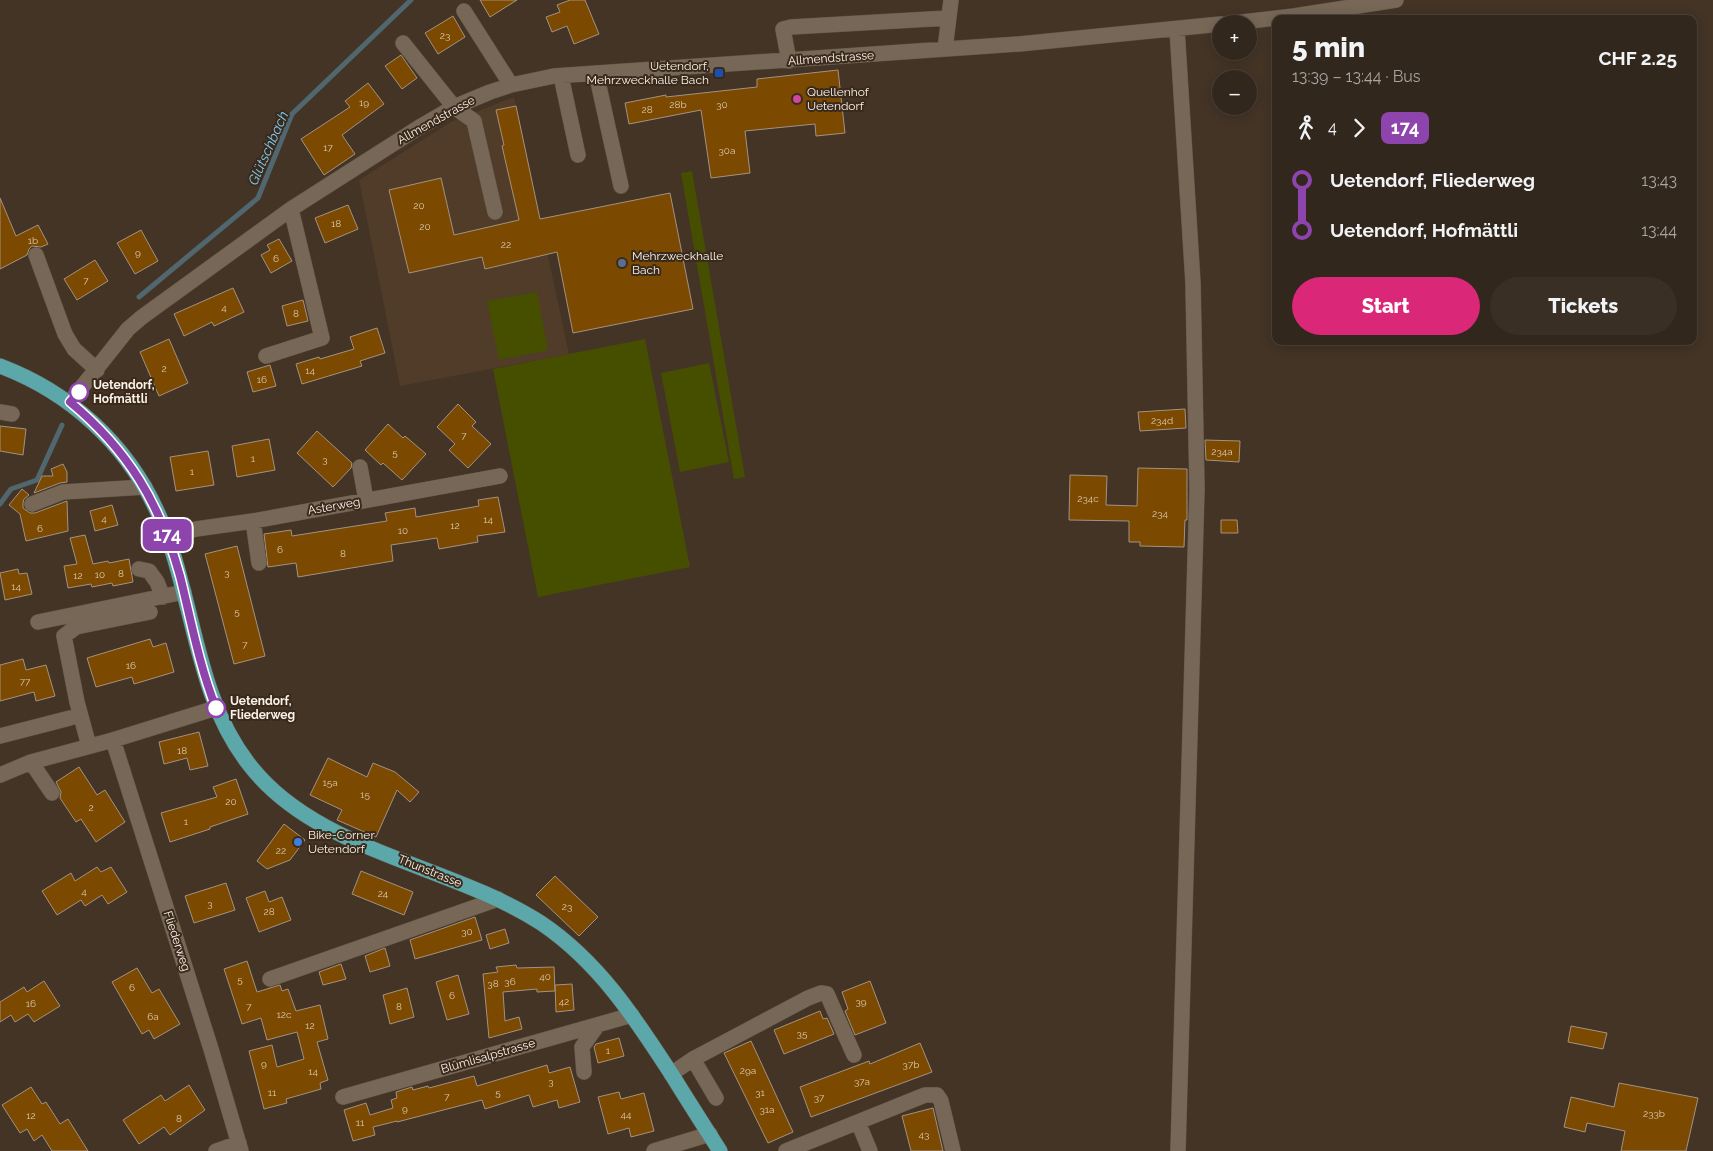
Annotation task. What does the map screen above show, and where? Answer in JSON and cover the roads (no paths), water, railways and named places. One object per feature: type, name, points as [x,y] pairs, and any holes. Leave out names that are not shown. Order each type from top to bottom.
[{"type":"main road","name":"Thunstrasse","points":[[0,366],[28,378],[70,402],[109,438],[128,461],[145,487],[168,537],[184,592],[203,672],[216,708],[235,746],[248,764],[274,792],[291,806],[352,838],[498,900],[540,922],[576,950],[605,980],[632,1015],[720,1151]]},
{"type":"street","points":[[945,49],[951,0]]},
{"type":"street","name":"Allmendstrasse","points":[[1300,15],[1396,0]]},
{"type":"street","points":[[464,11],[511,84]]},
{"type":"street","points":[[790,61],[783,29],[948,18]]},
{"type":"street","name":"Allmendstrasse","points":[[1257,20],[1272,18]]},
{"type":"street","name":"Allmendstrasse","points":[[70,402],[128,329],[291,209],[454,107],[511,84],[533,79],[596,73],[1028,44],[1212,25]]},
{"type":"street","points":[[1177,29],[1193,283],[1197,489],[1178,1151]]},
{"type":"street","points":[[403,44],[454,107],[474,121],[495,212]]},
{"type":"street","points":[[596,73],[620,186]]},
{"type":"street","points":[[561,76],[578,155]]},
{"type":"street","points":[[266,356],[322,338],[291,209]]},
{"type":"street","points":[[36,255],[65,334],[74,349],[96,370]]},
{"type":"street","points":[[360,467],[366,500]]},
{"type":"street","name":"Asterweg","points":[[168,537],[196,529],[253,521],[500,476]]},
{"type":"street","points":[[32,504],[63,492],[145,487]]},
{"type":"street","points":[[253,521],[259,563]]},
{"type":"street","points":[[139,569],[149,570],[157,582],[163,597]]},
{"type":"street","points":[[38,622],[184,592]]},
{"type":"street","points":[[89,746],[75,693],[64,636],[76,627],[150,612]]},
{"type":"street","points":[[0,776],[31,762],[113,740],[216,708]]},
{"type":"street","points":[[0,736],[70,718]]},
{"type":"street","name":"Fliederweg","points":[[113,740],[211,1049],[240,1147],[216,1151]]},
{"type":"street","points":[[31,762],[52,793]]},
{"type":"street","points":[[270,979],[498,900]]},
{"type":"street","points":[[821,994],[835,1033]]},
{"type":"street","points":[[670,1074],[693,1059],[808,998],[821,994],[827,994],[854,1055]]},
{"type":"street","name":"Blümlisalpstrasse","points":[[343,1097],[632,1015]]},
{"type":"street","points":[[584,1072],[582,1047],[597,1026]]},
{"type":"street","points":[[693,1059],[716,1098]]},
{"type":"street","points":[[786,1151],[925,1095],[937,1095],[941,1101],[953,1151]]},
{"type":"street","points":[[858,1122],[870,1151]]},
{"type":"street","points":[[654,1151],[710,1134]]},
{"type":"waterway","name":"Glütschbach","points":[[139,297],[258,198],[292,114],[411,0]]},
{"type":"waterway","name":"Glütschbach","points":[[0,504],[11,489],[37,480],[62,425]]},
{"type":"place","name":"Uetendorf, Mehrzweckhalle Bach","points":[[719,73]]},
{"type":"place","name":"Quellenhof Uetendorf","points":[[797,99]]},
{"type":"place","name":"Mehrzweckhalle Bach","points":[[622,263]]},
{"type":"place","name":"Uetendorf, Hofmättli","points":[[79,392]]},
{"type":"place","name":"Uetendorf, Fliederweg","points":[[216,708]]},
{"type":"place","name":"Bike-Corner Uetendorf","points":[[298,842]]}]
